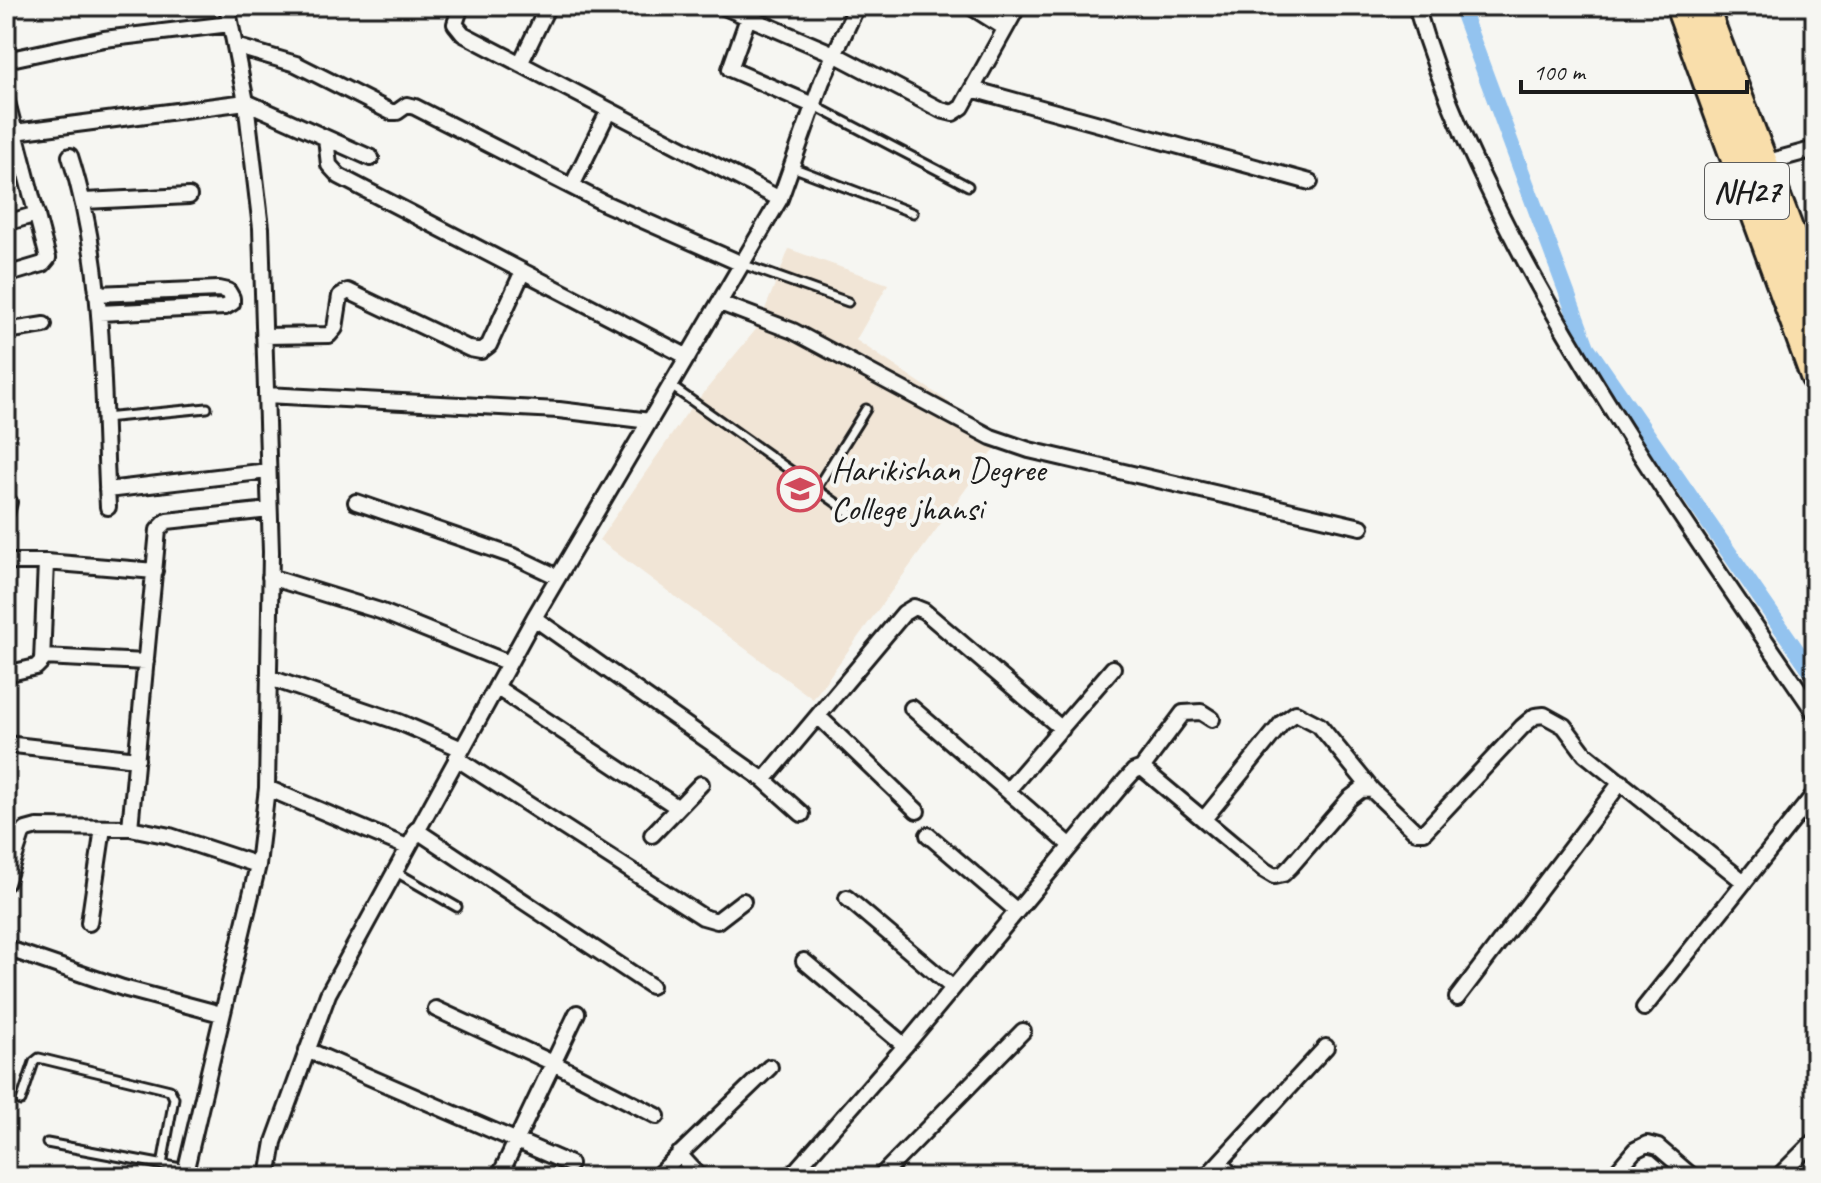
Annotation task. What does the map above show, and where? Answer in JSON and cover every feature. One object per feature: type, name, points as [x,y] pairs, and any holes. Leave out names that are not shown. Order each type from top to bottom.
[{"type":"highway","name":"NH27","points":[[1680,6],[1815,376]]},
{"type":"highway","name":"NH27","points":[[1703,6],[1815,299]]},
{"type":"street","points":[[6,8],[12,6]]},
{"type":"street","points":[[185,1173],[258,865],[267,788],[270,577],[261,228],[246,102],[227,6]]},
{"type":"street","points":[[461,6],[455,24],[457,30],[780,199]]},
{"type":"street","points":[[520,64],[548,6]]},
{"type":"street","points":[[722,6],[834,54],[947,112],[957,112],[1018,6]]},
{"type":"street","points":[[268,1177],[274,1142],[328,994],[534,618],[780,199],[822,81],[857,6]]},
{"type":"street","points":[[970,6],[1005,28]]},
{"type":"street","points":[[1416,6],[1474,161],[1550,309],[1627,437],[1815,713]]},
{"type":"street","points":[[748,18],[730,69],[815,106]]},
{"type":"street","points":[[6,60],[104,39],[230,24]]},
{"type":"street","points":[[235,46],[296,64],[391,112],[397,112],[407,105],[415,107],[572,186],[742,264]]},
{"type":"street","points":[[972,89],[1310,182]]},
{"type":"street","points":[[6,98],[47,260],[6,275]]},
{"type":"street","points":[[15,132],[246,102],[371,158]]},
{"type":"street","points":[[572,186],[609,110]]},
{"type":"street","points":[[326,138],[329,165],[339,176],[688,357]]},
{"type":"street","points":[[1764,163],[1815,149]]},
{"type":"street","points":[[70,156],[84,201],[99,313],[108,507]]},
{"type":"street","points":[[6,170],[24,166]]},
{"type":"street","points":[[84,201],[189,196]]},
{"type":"street","points":[[6,223],[37,214]]},
{"type":"street","points":[[264,336],[329,335],[335,328],[340,296],[348,291],[470,349],[481,351],[489,345],[523,271]]},
{"type":"street","points":[[96,294],[219,289],[228,291],[232,298],[232,303],[225,307],[99,313]]},
{"type":"street","points":[[720,303],[793,331],[991,437],[1029,450],[1361,527]]},
{"type":"street","points":[[6,331],[44,325]]},
{"type":"street","points":[[266,395],[559,410],[650,421]]},
{"type":"street","points":[[107,490],[268,471]]},
{"type":"street","points":[[356,502],[516,557],[558,577]]},
{"type":"street","points":[[130,828],[157,534],[163,523],[269,510]]},
{"type":"street","points":[[6,562],[46,562],[155,571]]},
{"type":"street","points":[[6,674],[36,667],[43,657],[46,562]]},
{"type":"street","points":[[270,577],[380,611],[509,663]]},
{"type":"street","points":[[764,780],[904,613],[914,607],[924,611],[1062,729]]},
{"type":"street","points":[[534,618],[764,780],[802,814]]},
{"type":"street","points":[[43,657],[146,662]]},
{"type":"street","points":[[1008,790],[1113,668]]},
{"type":"street","points":[[270,678],[399,722],[459,753],[703,917],[717,921],[743,901]]},
{"type":"street","points":[[496,687],[677,807]]},
{"type":"street","points":[[912,708],[1071,846]]},
{"type":"street","points":[[790,1177],[905,1046],[1134,771],[1142,768],[1183,713],[1201,712],[1212,719]]},
{"type":"street","points":[[1204,819],[1282,723],[1296,713],[1319,725],[1372,790],[1416,832],[1424,832],[1522,727],[1535,716],[1544,715],[1564,726],[1585,754],[1744,882]]},
{"type":"street","points":[[818,716],[917,811]]},
{"type":"street","points":[[6,744],[137,759]]},
{"type":"street","points":[[1142,768],[1274,876],[1283,874],[1291,866],[1349,799],[1362,789],[1372,790]]},
{"type":"street","points":[[1457,998],[1621,782]]},
{"type":"street","points":[[652,835],[701,784]]},
{"type":"street","points":[[267,788],[407,847]]},
{"type":"street","points":[[1644,1008],[1815,793]]},
{"type":"street","points":[[6,883],[19,841],[26,830],[37,827],[130,828],[170,836],[258,865]]},
{"type":"street","points":[[89,923],[103,828]]},
{"type":"street","points":[[416,830],[651,986]]},
{"type":"street","points":[[928,835],[1017,911]]},
{"type":"street","points":[[847,898],[953,988]]},
{"type":"street","points":[[6,948],[123,988],[221,1014]]},
{"type":"street","points":[[804,961],[905,1046]]},
{"type":"street","points":[[436,1009],[657,1116]]},
{"type":"street","points":[[499,1177],[577,1013]]},
{"type":"street","points":[[880,1177],[1023,1031]]},
{"type":"street","points":[[1206,1177],[1326,1047]]},
{"type":"street","points":[[307,1050],[570,1164]]},
{"type":"street","points":[[656,1177],[770,1067]]},
{"type":"street","points":[[1778,1177],[1815,1140]]},
{"type":"street","points":[[1612,1177],[1635,1150],[1647,1144],[1658,1147],[1693,1177]]},
{"type":"street","points":[[679,1154],[700,1177]]},
{"type":"street","points":[[1220,1162],[1233,1177]]},
{"type":"lane","points":[[815,106],[968,186]]},
{"type":"lane","points":[[791,167],[913,213]]},
{"type":"lane","points":[[742,264],[848,302]]},
{"type":"lane","points":[[671,386],[852,514]]},
{"type":"lane","points":[[104,418],[207,408]]},
{"type":"lane","points":[[816,489],[866,409]]},
{"type":"lane","points":[[394,871],[457,907]]},
{"type":"lane","points":[[21,1101],[34,1062],[39,1058],[170,1090],[174,1098],[162,1165]]},
{"type":"lane","points":[[47,1143],[162,1165],[185,1173]]},
{"type":"shaded area","name":"Harikishan Degree College jhansi","points":[[789,249],[888,284],[856,340],[1003,438],[813,699],[599,540],[686,414],[758,327]]},
{"type":"waterway","points":[[1460,6],[1587,347],[1815,677]]},
{"type":"place","name":"Harikishan Degree College jhansi","points":[[800,489]]}]
